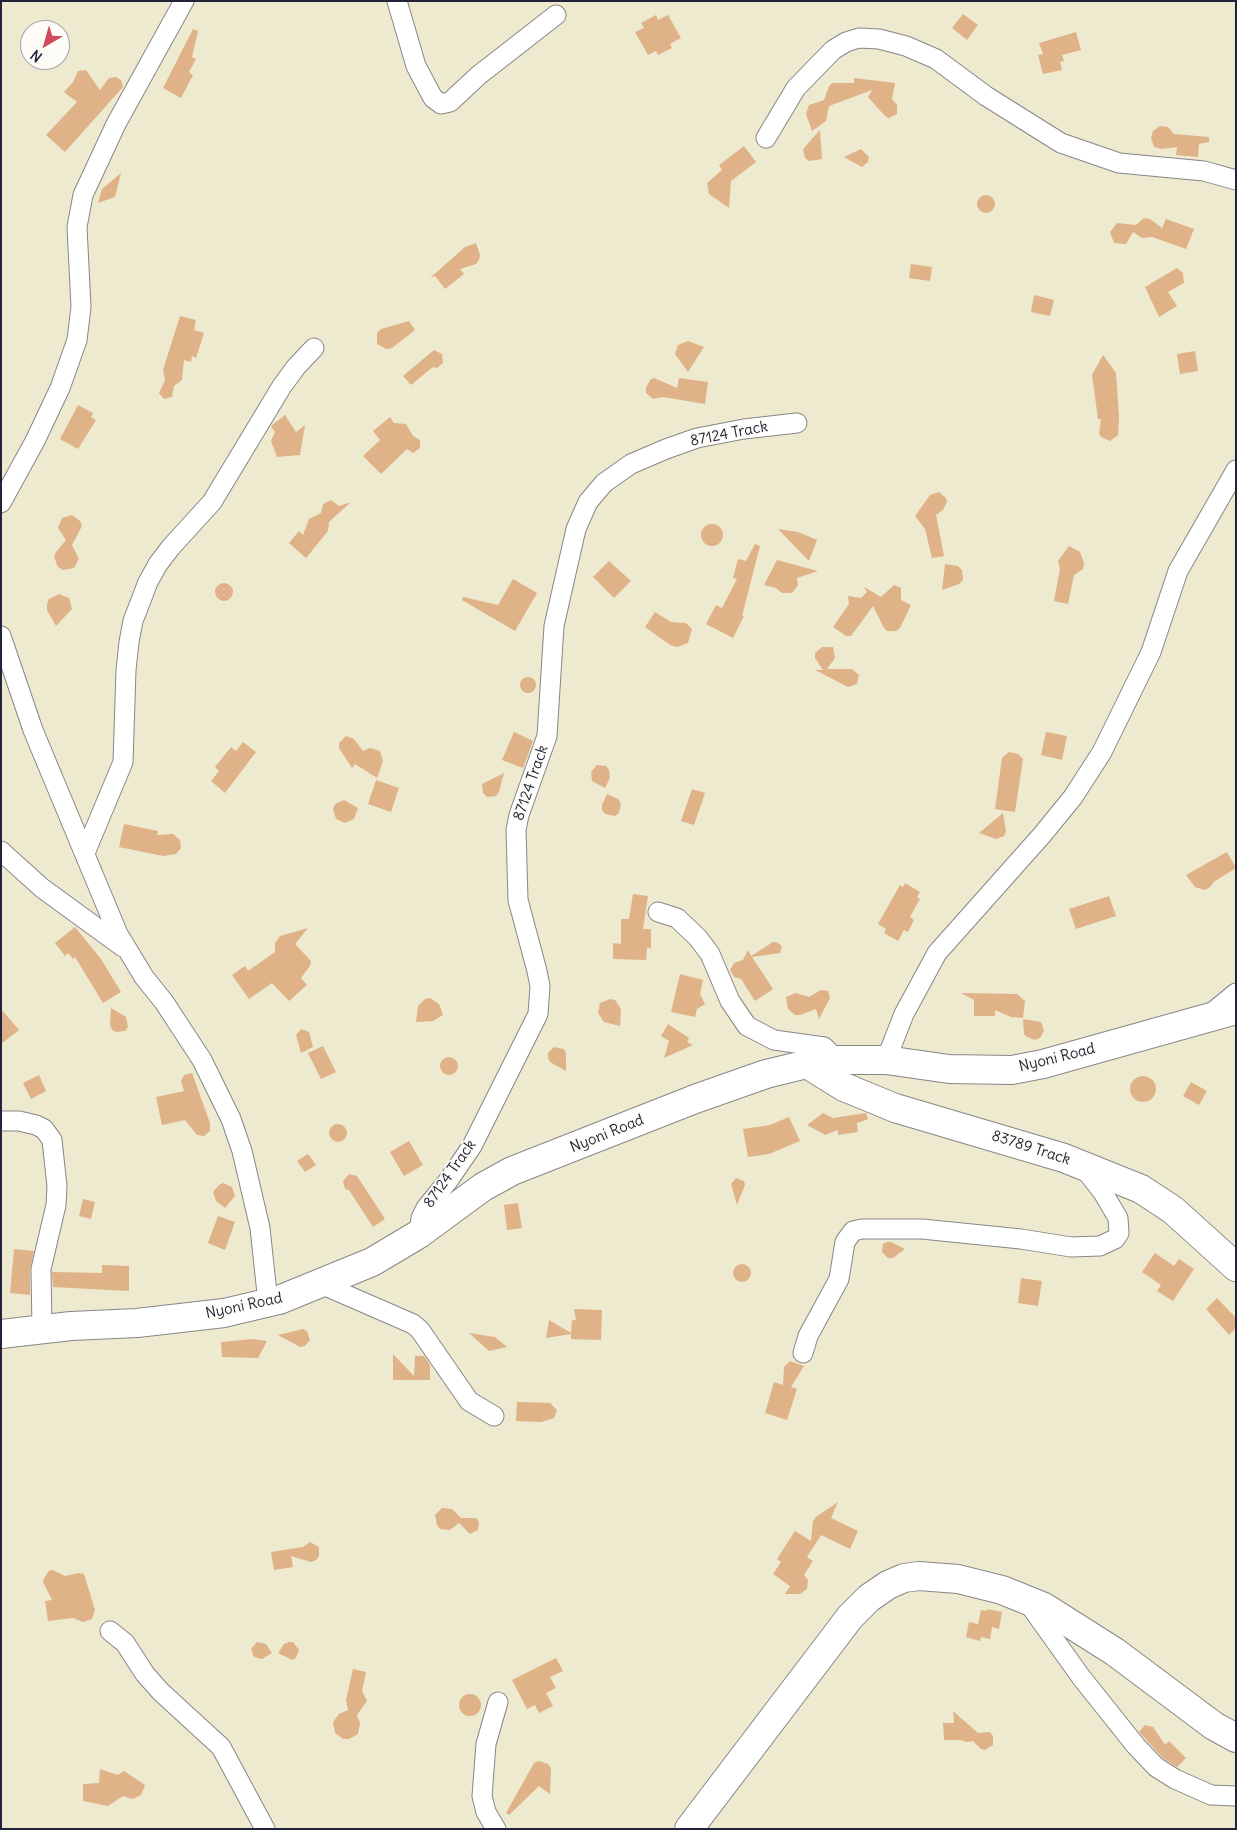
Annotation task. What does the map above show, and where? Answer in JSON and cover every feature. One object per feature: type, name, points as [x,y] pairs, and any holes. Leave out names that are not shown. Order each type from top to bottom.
[{"type":"street","points":[[1,503],[56,397],[77,340],[81,307],[77,227],[83,195],[116,124],[184,1]]},
{"type":"street","points":[[397,1],[416,66],[433,98],[441,104],[450,102],[479,75],[556,15]]},
{"type":"street","points":[[766,138],[796,88],[828,55],[846,42],[859,38],[879,39],[906,46],[936,59],[986,96],[1061,143],[1119,162],[1204,172],[1236,180]]},
{"type":"street","points":[[85,853],[123,762],[126,670],[129,642],[134,621],[146,588],[158,564],[212,502],[296,367],[314,348]]},
{"type":"street","name":"87124 Track","points":[[419,1234],[421,1218],[426,1208],[448,1181],[472,1146],[538,1014],[540,986],[518,900],[516,830],[519,815],[547,736],[554,626],[576,529],[584,511],[604,482],[631,464],[666,449],[697,438],[797,423]]},
{"type":"street","points":[[886,1060],[904,1014],[937,953],[1042,835],[1073,797],[1102,752],[1151,652],[1178,571],[1236,470]]},
{"type":"street","points":[[1,636],[33,730],[126,950],[202,1060],[231,1119],[242,1151],[260,1228],[268,1303]]},
{"type":"street","points":[[1,851],[42,888],[126,950]]},
{"type":"street","points":[[658,912],[678,918],[698,938],[710,954],[730,1001],[747,1026],[774,1040],[824,1047],[837,1060]]},
{"type":"street","points":[[1206,1017],[1236,993]]},
{"type":"street","name":"Nyoni Road","points":[[1,1334],[42,1329],[137,1323],[224,1313],[268,1303],[321,1284],[372,1262],[419,1234],[483,1187],[512,1171],[695,1099],[766,1074],[807,1064],[837,1060],[886,1060],[949,1069],[1012,1070],[1042,1064],[1236,1010]]},
{"type":"street","name":"83789 Track","points":[[807,1064],[844,1087],[895,1108],[926,1119],[990,1134],[1081,1165],[1109,1175],[1156,1197],[1236,1267]]},
{"type":"street","points":[[1,1121],[19,1121],[36,1125],[49,1134],[52,1140],[57,1186],[56,1205],[41,1269],[42,1329]]},
{"type":"street","points":[[804,1353],[808,1336],[839,1279],[844,1242],[853,1231],[862,1229],[922,1229],[1021,1239],[1071,1247],[1100,1246],[1116,1238],[1119,1233],[1118,1218],[1102,1190],[1081,1165]]},
{"type":"street","points":[[321,1284],[413,1324],[420,1330],[469,1401],[494,1416]]},
{"type":"street","points":[[689,1829],[850,1616],[882,1589],[904,1578],[919,1576],[958,1579],[1024,1597],[1044,1607],[1114,1652],[1214,1726],[1236,1738]]},
{"type":"street","points":[[1024,1597],[1081,1677],[1136,1746],[1156,1767],[1164,1773],[1211,1795],[1236,1796]]},
{"type":"street","points":[[110,1631],[124,1643],[145,1674],[161,1692],[221,1747],[266,1829]]},
{"type":"street","points":[[496,1829],[486,1812],[482,1796],[486,1744],[498,1702]]},
{"type":"building","points":[[963,14],[978,25],[967,40],[952,28]]},
{"type":"building","points":[[656,15],[658,20],[668,15],[681,38],[670,44],[672,48],[658,55],[656,51],[648,55],[635,32],[644,28],[641,23]]},
{"type":"building","points":[[193,29],[198,31],[192,57],[196,59],[189,72],[193,75],[181,98],[163,88]]},
{"type":"building","points":[[1076,32],[1081,50],[1062,55],[1064,61],[1060,62],[1062,70],[1043,74],[1038,55],[1043,54],[1039,43]]},
{"type":"building","points":[[86,70],[100,90],[109,78],[116,77],[121,80],[123,87],[65,152],[46,135],[77,102],[64,92],[73,82],[78,71]]},
{"type":"building","points":[[854,78],[895,83],[892,99],[897,105],[897,114],[889,118],[885,116],[868,97],[872,90],[829,106],[826,121],[812,131],[806,114],[809,105],[824,100],[832,83],[854,83]]},
{"type":"building","points":[[1160,126],[1168,127],[1174,134],[1209,137],[1209,142],[1199,144],[1198,157],[1176,155],[1177,147],[1161,149],[1154,147],[1151,138],[1153,131]]},
{"type":"building","points":[[820,130],[822,159],[809,161],[805,158],[803,149]]},
{"type":"building","points":[[744,146],[756,162],[731,181],[729,208],[709,194],[707,183],[722,170],[719,165]]},
{"type":"building","points":[[861,149],[869,157],[868,162],[862,167],[844,157]]},
{"type":"building","points":[[121,173],[115,197],[98,203],[102,189]]},
{"type":"building","points":[[982,195],[990,195],[995,200],[993,211],[982,213],[977,208],[977,200]]},
{"type":"building","points":[[1144,218],[1150,219],[1162,228],[1166,219],[1194,229],[1186,249],[1152,237],[1142,238],[1133,232],[1126,244],[1114,243],[1110,232],[1117,223],[1136,225]]},
{"type":"building","points":[[476,243],[480,255],[479,260],[476,264],[460,269],[464,274],[445,289],[435,276],[430,278],[465,247]]},
{"type":"building","points":[[911,264],[932,267],[930,281],[909,278]]},
{"type":"building","points":[[1177,268],[1183,273],[1184,283],[1168,292],[1177,306],[1159,317],[1145,287]]},
{"type":"building","points":[[1034,295],[1054,300],[1050,316],[1031,312]]},
{"type":"building","points":[[180,316],[196,320],[194,330],[204,333],[196,358],[192,356],[191,362],[184,360],[182,380],[174,386],[172,397],[164,399],[159,393],[165,380],[163,370]]},
{"type":"building","points":[[409,321],[415,330],[392,348],[386,349],[377,344],[377,333],[381,329]]},
{"type":"building","points":[[688,341],[704,347],[688,372],[675,354],[678,345]]},
{"type":"building","points":[[434,350],[442,354],[443,363],[437,368],[433,367],[411,385],[403,376]]},
{"type":"building","points":[[1195,351],[1198,371],[1180,374],[1177,354]]},
{"type":"building","points":[[1103,355],[1116,373],[1119,417],[1118,435],[1110,441],[1101,437],[1099,433],[1101,419],[1098,419],[1092,375]]},
{"type":"building","points":[[654,378],[677,388],[679,378],[708,382],[705,404],[663,397],[653,399],[646,393],[646,388],[650,380]]},
{"type":"building","points":[[78,405],[93,413],[91,417],[96,420],[78,449],[60,439]]},
{"type":"building","points":[[285,415],[296,432],[305,425],[300,455],[277,457],[271,441],[275,432],[271,426]]},
{"type":"building","points":[[390,417],[394,423],[406,424],[413,436],[420,440],[420,448],[413,453],[407,449],[381,474],[363,456],[380,440],[373,431]]},
{"type":"building","points":[[939,492],[946,498],[947,502],[943,510],[936,515],[944,556],[932,558],[925,529],[915,516],[930,495]]},
{"type":"building","points":[[331,500],[339,506],[351,502],[329,522],[328,531],[306,558],[289,543],[299,531],[303,535],[309,519],[321,513],[323,504]]},
{"type":"building","points":[[72,515],[80,521],[82,526],[72,545],[79,559],[74,568],[63,570],[58,567],[54,557],[66,540],[58,528],[62,518]]},
{"type":"building","points":[[712,524],[720,527],[723,535],[720,543],[712,546],[704,543],[701,535],[704,527]]},
{"type":"building","points":[[778,529],[798,532],[817,540],[809,561]]},
{"type":"building","points":[[755,544],[760,546],[742,616],[744,616],[733,638],[706,624],[716,605],[722,608],[737,579],[733,578],[738,559],[746,561]]},
{"type":"building","points":[[1069,546],[1080,552],[1084,563],[1083,569],[1074,575],[1068,604],[1054,601],[1060,569],[1058,561]]},
{"type":"building","points":[[777,560],[818,571],[797,578],[798,585],[792,593],[782,593],[776,588],[764,585]]},
{"type":"building","points":[[609,561],[631,581],[614,598],[593,577]]},
{"type":"building","points":[[945,564],[958,566],[962,570],[963,580],[959,584],[942,590]]},
{"type":"building","points":[[513,579],[537,593],[515,631],[462,600],[463,597],[498,605]]},
{"type":"building","points":[[224,583],[230,586],[233,592],[230,598],[224,601],[218,598],[215,592],[218,586]]},
{"type":"building","points":[[894,585],[901,588],[901,600],[911,605],[900,628],[896,631],[887,631],[884,628],[873,606],[851,636],[846,636],[833,627],[849,604],[848,596],[861,598],[867,592],[864,587],[881,597]]},
{"type":"building","points":[[59,594],[69,598],[72,609],[56,626],[47,610],[47,604],[49,599]]},
{"type":"building","points":[[655,612],[671,622],[686,623],[692,629],[688,643],[677,647],[670,645],[645,627]]},
{"type":"building","points":[[822,647],[833,647],[835,658],[827,669],[852,669],[859,675],[857,684],[848,687],[815,670],[823,670],[815,658],[815,653]]},
{"type":"building","points":[[528,677],[534,679],[536,685],[534,691],[528,693],[522,691],[520,685],[522,679]]},
{"type":"building","points":[[514,732],[533,741],[523,768],[502,760]]},
{"type":"building","points":[[1046,732],[1067,736],[1062,760],[1041,755]]},
{"type":"building","points":[[346,736],[354,739],[363,751],[370,748],[380,751],[383,761],[377,778],[355,764],[352,768],[339,748],[339,743]]},
{"type":"building","points":[[243,742],[256,752],[225,793],[211,781],[219,771],[215,767],[231,747],[236,751]]},
{"type":"building","points":[[1009,752],[1018,754],[1023,759],[1015,812],[995,809],[1002,758]]},
{"type":"building","points":[[597,765],[606,766],[609,770],[610,778],[605,788],[592,781],[591,772]]},
{"type":"building","points":[[504,773],[499,792],[496,796],[487,797],[483,793],[482,784]]},
{"type":"building","points":[[376,780],[399,788],[391,812],[368,804]]},
{"type":"building","points":[[692,789],[705,793],[694,825],[681,821]]},
{"type":"building","points":[[607,794],[618,799],[621,804],[619,813],[615,816],[605,814],[602,810]]},
{"type":"building","points":[[344,800],[358,808],[354,819],[345,823],[336,819],[333,809],[335,804]]},
{"type":"building","points":[[1003,813],[1006,831],[1004,836],[996,839],[979,833]]},
{"type":"building","points":[[124,824],[158,831],[157,835],[173,834],[180,840],[181,848],[176,854],[163,856],[119,847]]},
{"type":"building","points":[[1227,852],[1236,868],[1215,881],[1209,888],[1204,890],[1195,887],[1186,875]]},
{"type":"building","points":[[905,883],[920,892],[917,897],[920,899],[910,917],[914,920],[908,932],[904,930],[898,941],[884,933],[886,929],[878,924],[900,885],[903,887]]},
{"type":"building","points":[[633,894],[648,896],[643,929],[651,929],[651,948],[647,948],[646,960],[613,959],[613,943],[621,944],[621,919],[629,919]]},
{"type":"building","points":[[1109,896],[1116,916],[1076,929],[1069,909]]},
{"type":"building","points":[[75,927],[101,959],[121,992],[103,1003],[75,957],[73,959],[68,953],[65,956],[55,943]]},
{"type":"building","points":[[308,928],[295,944],[311,961],[310,966],[301,978],[307,985],[289,1001],[272,983],[249,999],[232,975],[245,966],[248,971],[275,952],[275,943],[280,936]]},
{"type":"building","points":[[773,942],[782,946],[780,953],[752,957],[773,989],[755,1001],[741,979],[734,977],[730,970],[734,963],[743,960],[748,950],[751,956]]},
{"type":"building","points":[[680,974],[703,980],[700,994],[705,1004],[697,1009],[695,1017],[671,1012]]},
{"type":"building","points":[[821,990],[828,991],[830,998],[819,1019],[816,1009],[795,1015],[788,1009],[786,997],[796,993],[809,997]]},
{"type":"building","points":[[961,993],[1017,994],[1025,1001],[1023,1018],[1011,1017],[995,1010],[995,1016],[974,1016],[974,1000]]},
{"type":"building","points":[[430,998],[439,1004],[443,1015],[433,1021],[416,1022],[418,1006],[425,999]]},
{"type":"building","points":[[610,999],[615,1000],[621,1009],[620,1026],[604,1022],[598,1013],[600,1003]]},
{"type":"building","points":[[111,1008],[126,1017],[128,1027],[125,1031],[116,1032],[112,1030],[110,1025]]},
{"type":"building","points":[[1,1009],[19,1030],[1,1044]]},
{"type":"building","points":[[1023,1019],[1041,1022],[1044,1031],[1040,1038],[1035,1040],[1024,1034]]},
{"type":"building","points":[[668,1024],[689,1038],[687,1042],[693,1045],[664,1058],[669,1041],[661,1036]]},
{"type":"building","points":[[301,1029],[309,1032],[313,1047],[301,1053],[296,1035]]},
{"type":"building","points":[[323,1046],[336,1072],[321,1079],[308,1053]]},
{"type":"building","points":[[554,1047],[564,1049],[566,1053],[566,1071],[550,1062],[548,1058],[548,1053]]},
{"type":"building","points":[[449,1057],[455,1060],[458,1066],[455,1072],[449,1075],[443,1072],[440,1066],[443,1060]]},
{"type":"building","points":[[192,1073],[210,1123],[210,1131],[204,1136],[197,1135],[185,1120],[162,1125],[156,1097],[184,1091],[181,1081],[184,1075]]},
{"type":"building","points":[[39,1075],[46,1091],[31,1099],[23,1083]]},
{"type":"building","points":[[1143,1076],[1152,1080],[1156,1089],[1152,1098],[1143,1102],[1134,1098],[1130,1089],[1134,1080]]},
{"type":"building","points":[[1191,1082],[1207,1091],[1199,1105],[1183,1096]]},
{"type":"building","points":[[823,1113],[833,1118],[866,1113],[868,1119],[857,1123],[858,1132],[838,1135],[838,1130],[825,1135],[807,1125]]},
{"type":"building","points":[[789,1117],[800,1141],[769,1154],[748,1157],[743,1129],[770,1125]]},
{"type":"building","points":[[338,1124],[344,1127],[347,1133],[344,1139],[338,1142],[332,1139],[329,1133],[332,1127]]},
{"type":"building","points":[[409,1141],[423,1165],[404,1176],[390,1152]]},
{"type":"building","points":[[308,1154],[316,1165],[305,1172],[297,1161]]},
{"type":"building","points":[[349,1174],[357,1176],[385,1219],[373,1227],[349,1190],[345,1189],[343,1181]]},
{"type":"building","points":[[736,1178],[744,1181],[745,1185],[737,1205],[731,1184]]},
{"type":"building","points":[[223,1183],[232,1187],[235,1196],[225,1208],[216,1201],[213,1192]]},
{"type":"building","points":[[83,1199],[95,1202],[91,1219],[79,1216]]},
{"type":"building","points":[[518,1203],[522,1228],[507,1230],[504,1205]]},
{"type":"building","points":[[218,1216],[235,1222],[225,1250],[208,1243]]},
{"type":"building","points":[[887,1242],[905,1249],[893,1258],[888,1258],[882,1252],[883,1244]]},
{"type":"building","points":[[14,1249],[34,1251],[30,1269],[30,1295],[10,1293]]},
{"type":"building","points":[[1155,1253],[1174,1266],[1179,1259],[1194,1269],[1173,1301],[1157,1291],[1161,1285],[1142,1272]]},
{"type":"building","points":[[738,1264],[746,1264],[751,1269],[749,1280],[738,1282],[733,1277],[733,1269]]},
{"type":"building","points":[[102,1265],[129,1266],[129,1291],[53,1287],[52,1272],[102,1273]]},
{"type":"building","points":[[1021,1278],[1042,1281],[1038,1306],[1018,1303]]},
{"type":"building","points":[[1217,1298],[1236,1318],[1236,1328],[1229,1335],[1206,1309]]},
{"type":"building","points":[[574,1309],[602,1310],[601,1340],[571,1339],[571,1334],[546,1338],[549,1320],[571,1333],[572,1320],[576,1320]]},
{"type":"building","points":[[303,1329],[307,1331],[310,1340],[305,1346],[300,1347],[278,1335]]},
{"type":"building","points":[[469,1333],[495,1337],[507,1347],[489,1351]]},
{"type":"building","points":[[252,1339],[267,1341],[258,1358],[222,1357],[221,1342]]},
{"type":"building","points":[[393,1354],[414,1376],[415,1356],[424,1356],[430,1365],[430,1380],[393,1380]]},
{"type":"building","points":[[790,1361],[804,1366],[791,1387],[797,1389],[787,1420],[765,1413],[774,1382],[783,1385],[784,1367]]},
{"type":"building","points":[[517,1402],[550,1403],[557,1410],[554,1418],[541,1422],[516,1421]]},
{"type":"building","points":[[838,1502],[831,1518],[858,1531],[850,1549],[821,1535],[807,1557],[813,1561],[804,1575],[808,1580],[807,1589],[800,1594],[785,1594],[790,1586],[773,1574],[781,1562],[777,1559],[795,1531],[811,1541],[813,1521]]},
{"type":"building","points":[[442,1508],[452,1509],[461,1518],[476,1518],[479,1522],[478,1530],[470,1534],[459,1523],[450,1530],[440,1529],[435,1515]]},
{"type":"building","points":[[310,1542],[319,1547],[319,1556],[316,1560],[311,1562],[291,1556],[293,1567],[274,1570],[271,1552],[303,1547]]},
{"type":"building","points":[[53,1570],[65,1576],[79,1573],[84,1574],[95,1610],[92,1619],[83,1622],[73,1618],[48,1621],[45,1601],[52,1600],[43,1582],[49,1571]]},
{"type":"building","points":[[987,1609],[1002,1612],[999,1629],[992,1627],[990,1639],[981,1637],[980,1641],[966,1637],[969,1622],[978,1624],[981,1610],[987,1611]]},
{"type":"building","points":[[257,1642],[266,1644],[272,1653],[262,1659],[254,1657],[251,1649]]},
{"type":"building","points":[[293,1642],[299,1650],[296,1658],[292,1660],[278,1653],[284,1644]]},
{"type":"building","points":[[556,1658],[563,1671],[550,1677],[556,1688],[546,1693],[553,1706],[539,1713],[535,1705],[527,1709],[512,1680]]},
{"type":"building","points":[[353,1669],[366,1672],[362,1691],[367,1701],[357,1715],[360,1723],[358,1734],[349,1739],[343,1739],[335,1733],[333,1722],[339,1714],[348,1710],[346,1700]]},
{"type":"building","points":[[470,1694],[478,1697],[481,1705],[478,1713],[470,1716],[462,1713],[459,1705],[462,1697]]},
{"type":"building","points":[[953,1711],[978,1733],[990,1732],[993,1736],[993,1745],[985,1750],[981,1749],[973,1741],[944,1740],[943,1723],[954,1723]]},
{"type":"building","points":[[1145,1725],[1153,1727],[1165,1745],[1169,1741],[1186,1758],[1177,1767],[1163,1758],[1139,1732]]},
{"type":"building","points":[[539,1761],[548,1764],[551,1768],[550,1794],[539,1786],[509,1815],[506,1813],[534,1763]]},
{"type":"building","points":[[100,1769],[118,1775],[124,1771],[145,1785],[141,1795],[133,1799],[123,1796],[108,1806],[83,1801],[83,1784],[99,1783]]}]
